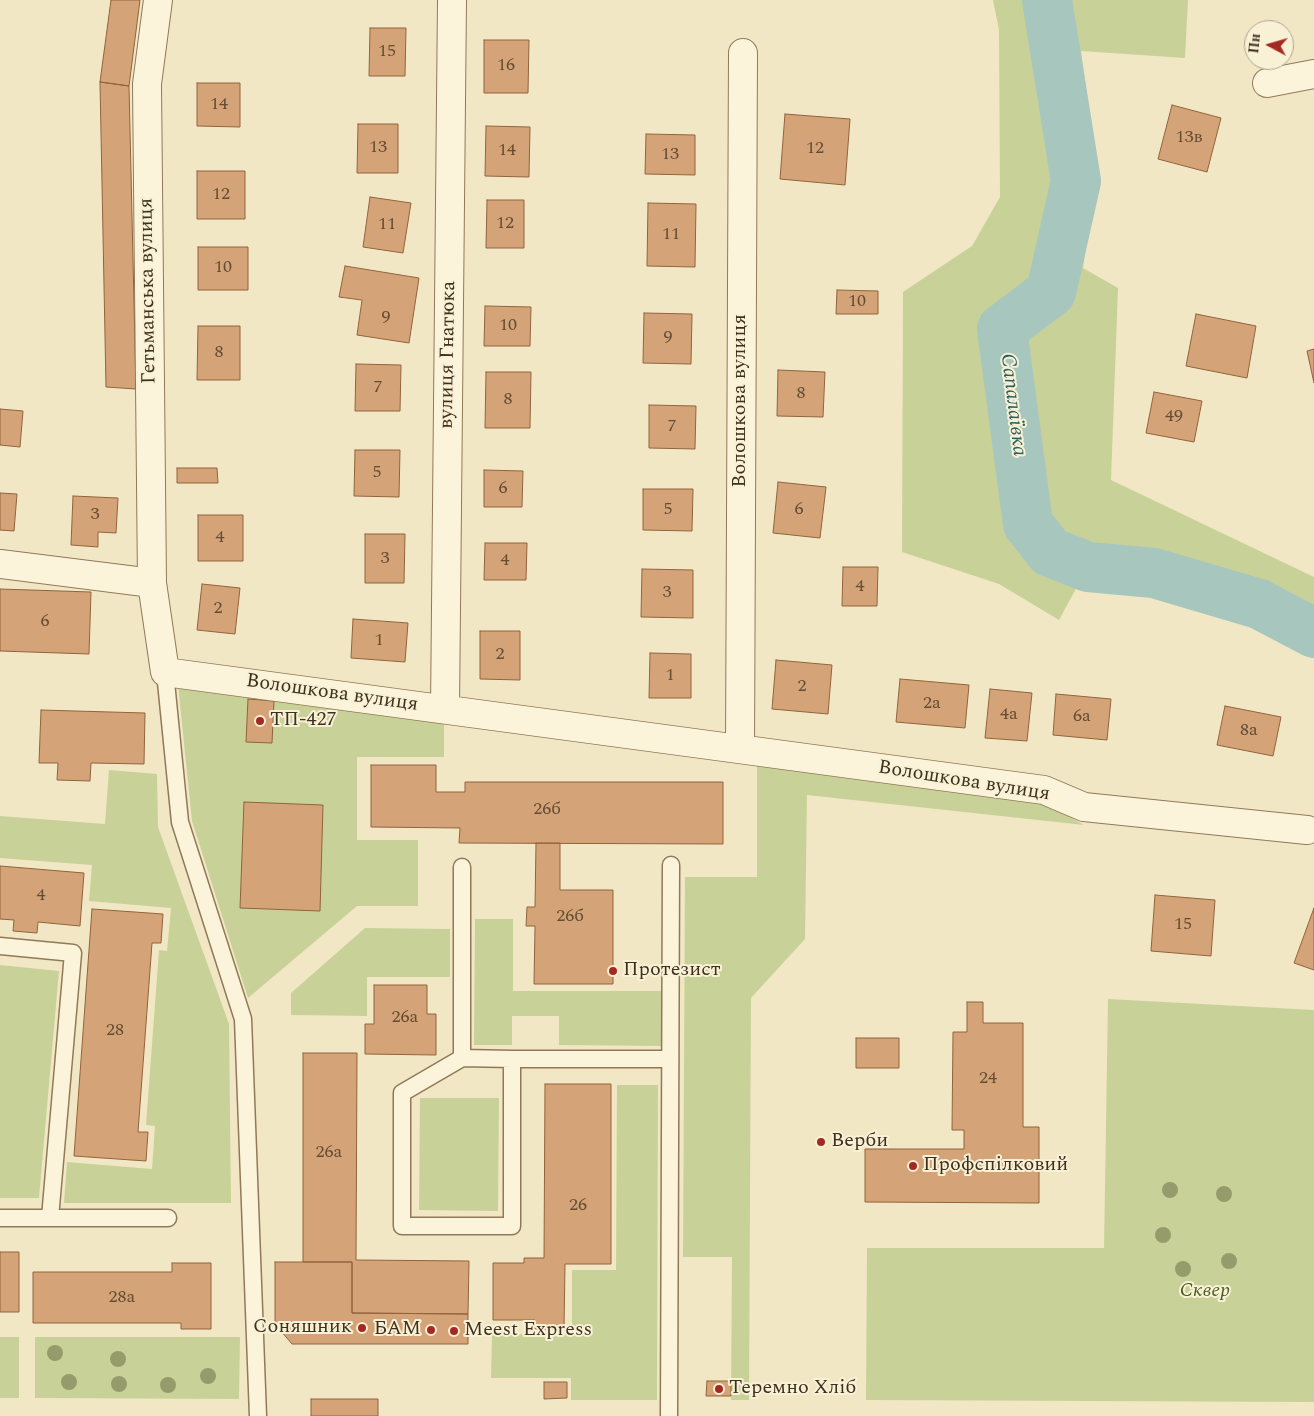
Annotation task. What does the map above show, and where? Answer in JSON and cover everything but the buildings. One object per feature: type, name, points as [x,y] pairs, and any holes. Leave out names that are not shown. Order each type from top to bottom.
[{"type":"street","name":"Гетьманська вулиця","points":[[152,583],[147,84],[158,0]]},
{"type":"street","name":"вулиця Гнатюка","points":[[445,709],[452,0]]},
{"type":"street","name":"Волошкова вулиця","points":[[740,749],[743,53]]},
{"type":"street","points":[[1267,83],[1314,74]]},
{"type":"street","points":[[0,564],[152,583],[165,672]]},
{"type":"street","name":"Волошкова вулиця","points":[[165,672],[1044,790],[1084,807],[1307,830]]},
{"type":"lane","points":[[165,672],[180,822],[243,1019],[258,1416]]},
{"type":"lane","points":[[669,1416],[671,865]]},
{"type":"lane","points":[[462,867],[462,1058]]},
{"type":"lane","points":[[0,946],[73,953],[50,1218]]},
{"type":"lane","points":[[512,1059],[512,1226],[402,1226],[402,1093],[462,1058],[670,1059]]},
{"type":"lane","points":[[0,1218],[168,1218]]},
{"type":"green space","points":[[993,0],[1188,0],[1185,58],[1081,51],[1097,170],[1083,268],[1118,288],[1111,480],[1314,577],[1314,655],[1214,609],[1078,585],[1059,620],[999,584],[902,552],[903,292],[972,246],[1000,197],[999,30]]},
{"type":"green space","points":[[178,685],[444,721],[444,757],[357,757],[357,840],[418,840],[418,906],[357,906],[248,998],[192,821]]},
{"type":"green space","points":[[757,763],[1042,802],[1084,825],[807,795],[805,939],[751,998],[749,1400],[731,1400],[732,1257],[683,1257],[685,877],[757,877]]},
{"type":"green space","points":[[109,770],[157,774],[158,827],[229,1024],[231,1203],[64,1203],[67,1162],[152,1169],[155,1126],[146,1125],[159,950],[167,951],[171,908],[89,901],[92,865],[0,858],[0,816],[105,824]]},
{"type":"green space","points":[[475,919],[513,919],[513,991],[663,991],[663,1046],[559,1045],[559,1016],[512,1016],[512,1045],[474,1045]]},
{"type":"green space","points":[[365,928],[450,929],[450,977],[367,977],[367,1016],[291,1015],[291,993]]},
{"type":"green space","points":[[0,965],[59,971],[39,1198],[0,1198]]},
{"type":"green space","name":"Сквер","points":[[1108,999],[1314,1010],[1314,1402],[866,1400],[867,1248],[1104,1248]]},
{"type":"green space","points":[[617,1085],[658,1085],[657,1400],[571,1400],[571,1378],[491,1378],[492,1334],[572,1334],[572,1270],[616,1270]]},
{"type":"green space","points":[[420,1098],[499,1098],[498,1211],[419,1210]]},
{"type":"green space","points":[[0,1337],[19,1337],[19,1398],[0,1398]]},
{"type":"green space","points":[[35,1337],[240,1337],[239,1399],[35,1398]]},
{"type":"waterway","name":"Сапалаївка","points":[[1047,0],[1076,181],[1051,292],[1002,329],[1028,524],[1050,552],[1088,567],[1154,573],[1259,604],[1314,633]]},
{"type":"place","name":"ТП-427","points":[[260,721]]},
{"type":"place","name":"Протезист","points":[[613,971]]},
{"type":"place","name":"Верби","points":[[821,1142]]},
{"type":"place","name":"Профспілковий","points":[[913,1166]]},
{"type":"place","name":"Соняшник","points":[[362,1328]]},
{"type":"place","name":"БАМ","points":[[431,1330]]},
{"type":"place","name":"Meest Express","points":[[454,1331]]},
{"type":"place","name":"Теремно Хліб","points":[[719,1389]]}]
